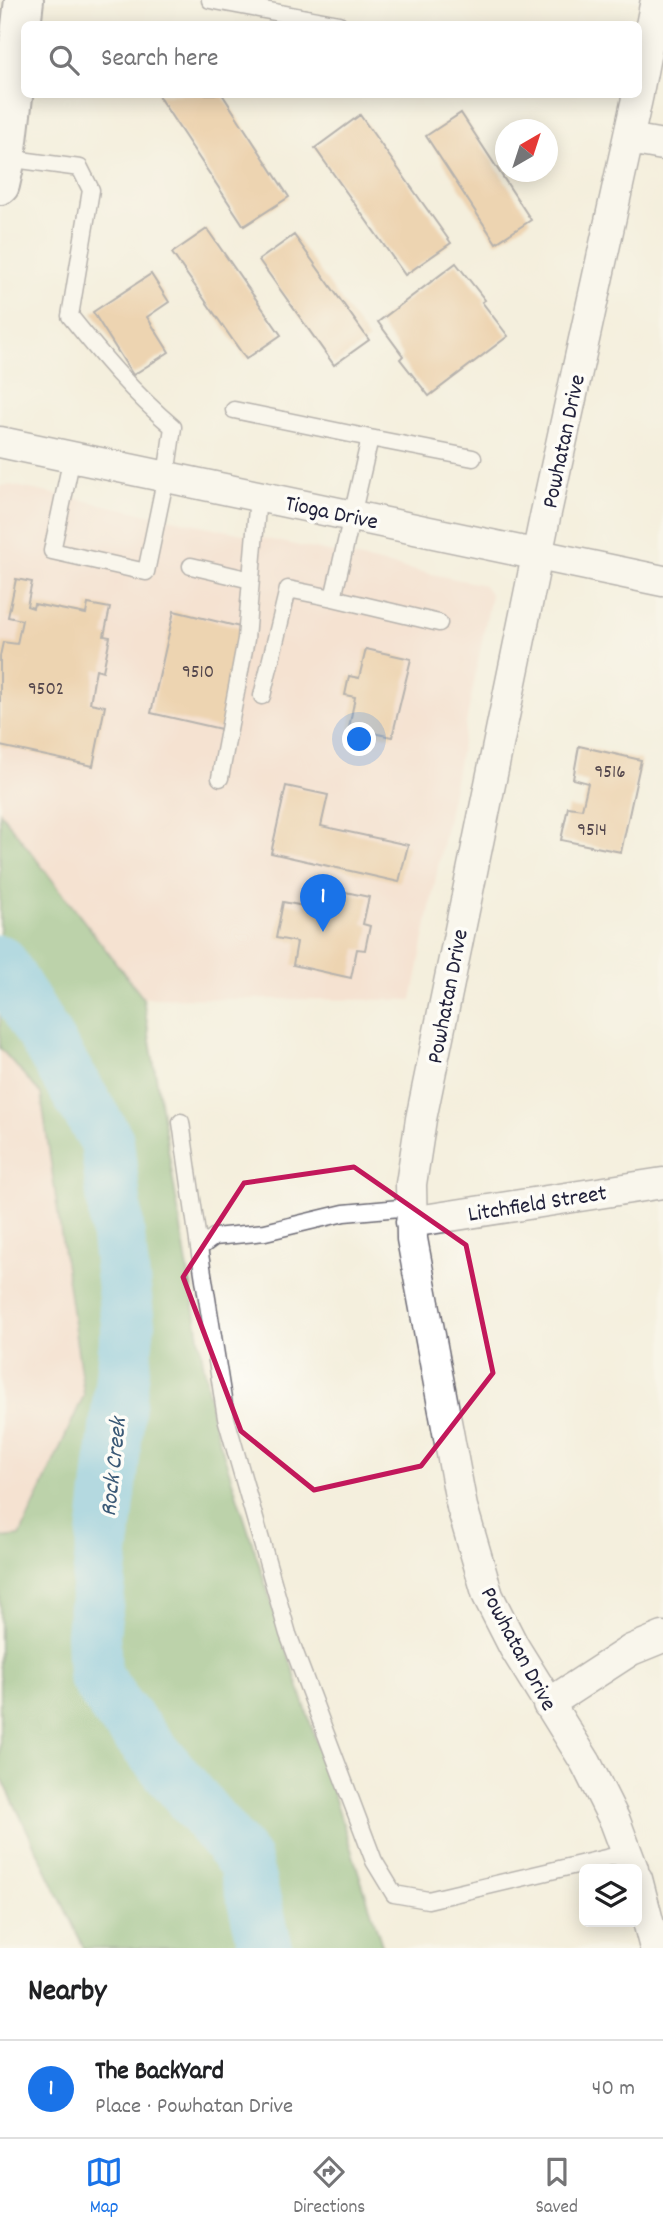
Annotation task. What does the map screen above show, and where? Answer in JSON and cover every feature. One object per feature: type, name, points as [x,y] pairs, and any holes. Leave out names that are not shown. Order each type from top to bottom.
[{"type":"main road","points":[[21,21],[24,0]]},
{"type":"main road","points":[[3,172],[21,25]]},
{"type":"street","name":"Powhatan Drive","points":[[642,69],[656,0]]},
{"type":"street","name":"Powhatan Drive","points":[[631,1864],[615,1821],[586,1763],[514,1647],[488,1596],[466,1520],[411,1214],[411,1184],[421,1119],[538,555],[636,98]]},
{"type":"street","points":[[629,139],[663,145]]},
{"type":"street","name":"Tioga Drive","points":[[0,442],[663,581]]},
{"type":"street","name":"Litchfield Street","points":[[411,1214],[663,1183]]},
{"type":"street","points":[[548,1704],[631,1650],[663,1637]]},
{"type":"street","name":"Powhatan Drive","points":[[642,1902],[655,1948]]},
{"type":"lane","points":[[210,0],[323,21]]},
{"type":"lane","points":[[3,172],[80,169],[91,190],[70,316],[112,369],[173,427],[166,477],[146,572],[52,551],[72,457]]},
{"type":"lane","points":[[234,410],[473,458]]},
{"type":"lane","points":[[333,598],[370,438]]},
{"type":"lane","points":[[220,778],[246,639],[258,496]]},
{"type":"lane","points":[[191,566],[251,580]]},
{"type":"lane","points":[[262,696],[288,589],[439,623]]},
{"type":"lane","points":[[181,1122],[226,1418],[288,1634],[374,1861],[394,1894],[428,1900],[579,1876]]},
{"type":"lane","points":[[199,1248],[214,1237],[265,1232],[344,1213],[411,1214]]},
{"type":"highlighted area","points":[[354,1167],[466,1245],[493,1373],[421,1466],[314,1490],[241,1431],[183,1277],[244,1183]]},
{"type":"shaded area","points":[[11,485],[484,585],[491,595],[412,1000],[143,998],[0,812],[0,486]]},
{"type":"shaded area","points":[[0,1048],[41,1094],[84,1396],[19,1536],[0,1538]]},
{"type":"green space","points":[[0,812],[143,998],[213,1421],[383,1948],[84,1948],[0,1774],[0,1538],[20,1536],[84,1395],[41,1094],[0,1048]]},
{"type":"building","points":[[160,98],[225,98],[289,197],[244,226]]},
{"type":"building","points":[[461,113],[495,165],[495,182],[506,182],[531,220],[496,243],[426,136]]},
{"type":"building","points":[[360,115],[451,243],[405,275],[315,148]]},
{"type":"building","points":[[207,229],[281,335],[246,359],[172,253]]},
{"type":"building","points":[[294,235],[369,340],[334,365],[259,260]]},
{"type":"building","points":[[456,263],[485,300],[482,302],[508,336],[429,396],[400,359],[403,356],[378,322]]},
{"type":"building","points":[[151,274],[169,302],[147,317],[169,352],[133,375],[93,312]]},
{"type":"building","points":[[16,579],[32,582],[27,606],[33,608],[34,604],[86,614],[88,604],[110,608],[104,636],[110,637],[103,671],[96,669],[90,703],[105,706],[93,766],[0,746],[0,656],[3,642],[17,644],[22,620],[8,617]]},
{"type":"building","points":[[174,611],[244,628],[221,729],[151,713]]},
{"type":"building","points":[[366,649],[411,659],[392,737],[349,728],[355,697],[345,695],[349,676],[359,678]]},
{"type":"building","points":[[579,746],[641,760],[621,852],[561,840],[568,807],[582,809],[588,783],[573,779]]},
{"type":"building","points":[[286,786],[328,795],[321,826],[408,845],[399,882],[271,853]]},
{"type":"building","points":[[308,884],[369,897],[363,924],[370,926],[365,950],[357,949],[351,978],[293,965],[297,942],[276,938],[283,902],[304,906]]},
{"type":"waterway","name":"Rock Creek","points":[[0,962],[107,1141],[128,1324],[93,1634],[95,1675],[116,1707],[244,1861],[266,1948]]},
{"type":"place","name":"The BackYard","points":[[323,932]]}]
